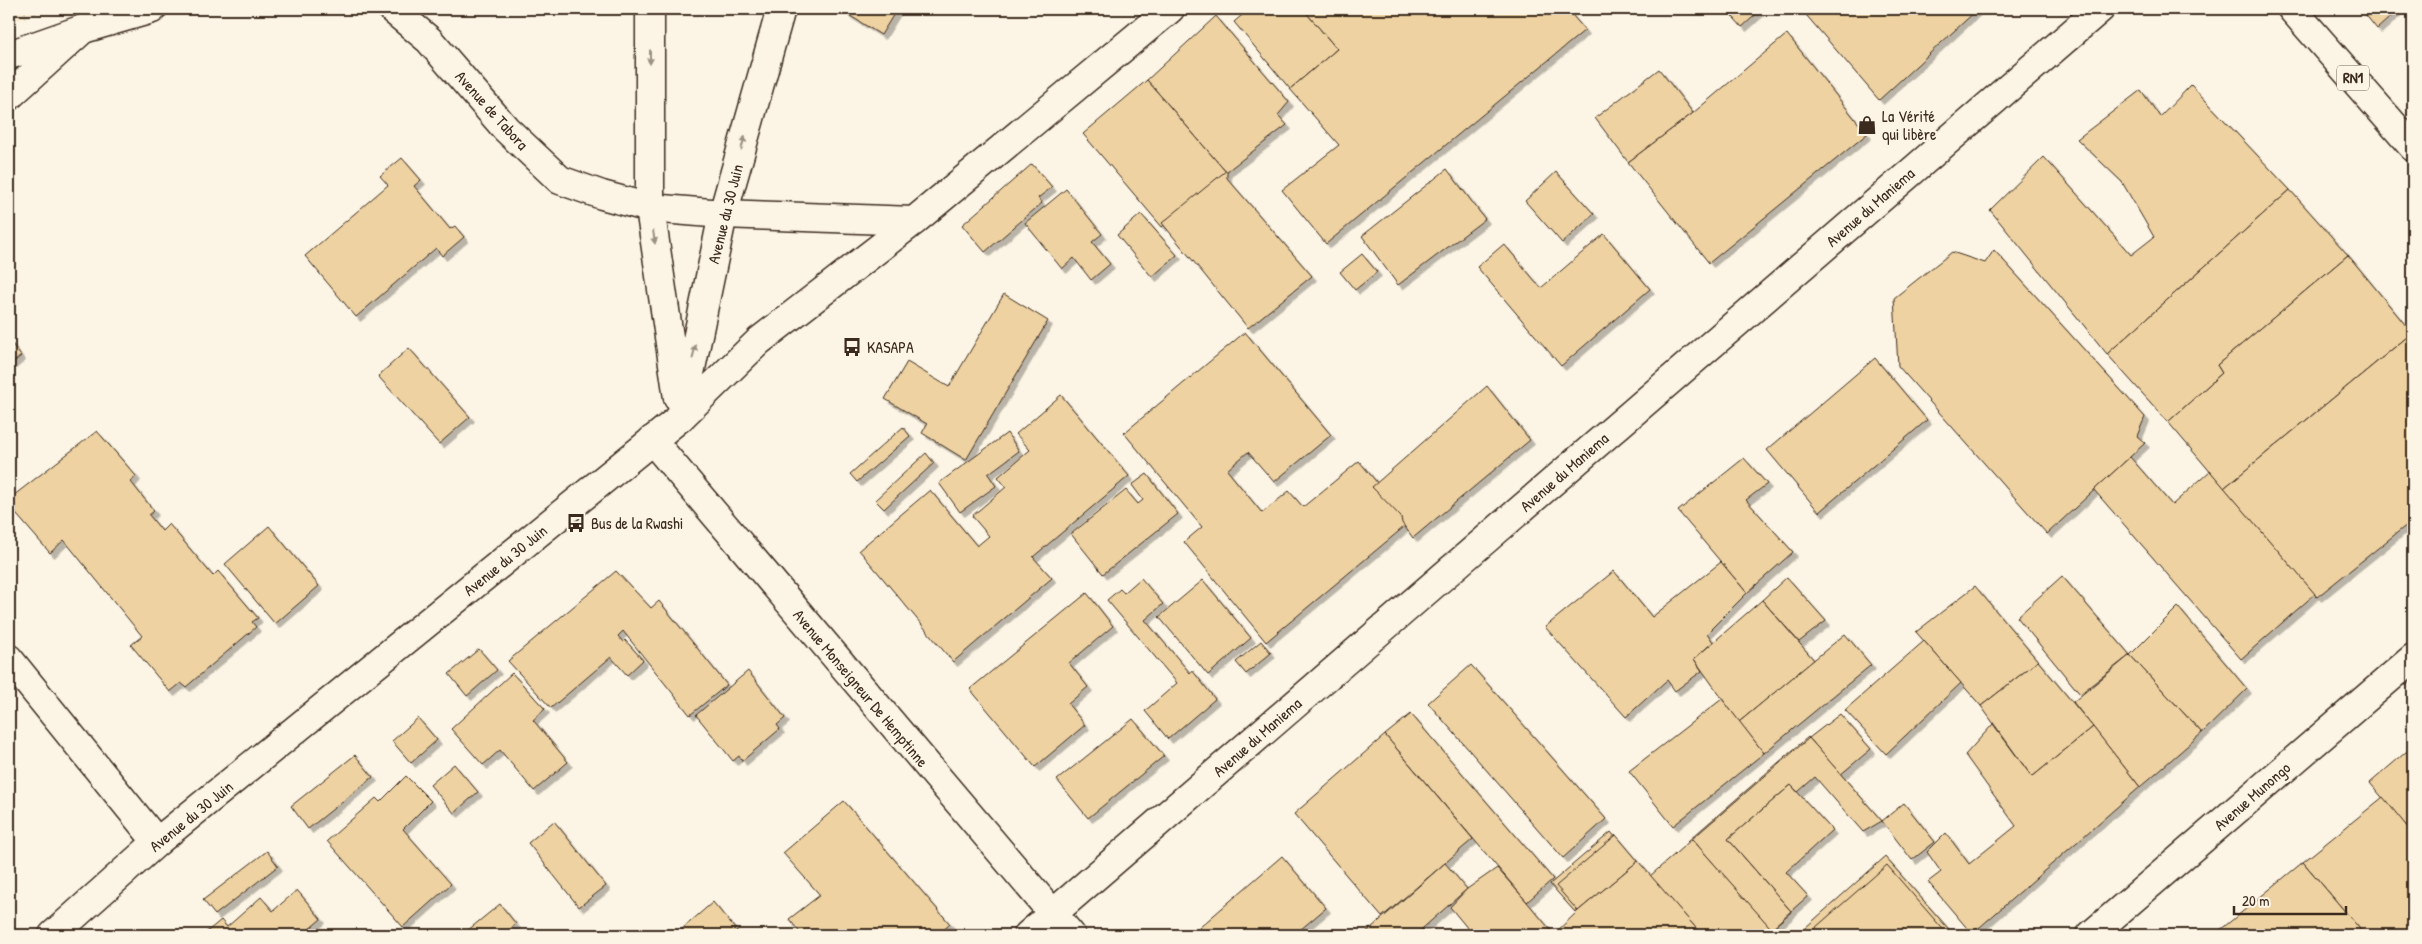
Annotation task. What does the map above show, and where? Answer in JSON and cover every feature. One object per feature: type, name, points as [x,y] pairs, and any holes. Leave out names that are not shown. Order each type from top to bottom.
[{"type":"main road","points":[[9,55],[83,29],[152,9]]},
{"type":"main road","name":"Avenue de Tabora","points":[[392,9],[429,40],[506,129],[560,180],[602,195],[650,208],[723,214],[914,220]]},
{"type":"main road","points":[[650,9],[650,208],[681,417]]},
{"type":"main road","name":"Avenue du 30 Juin","points":[[53,935],[158,842],[681,417],[723,214],[781,9]]},
{"type":"main road","points":[[681,417],[759,342],[914,220],[1170,9]]},
{"type":"main road","name":"Avenue du Maniema","points":[[1028,935],[2100,9]]},
{"type":"main road","name":"RN1","points":[[2292,9],[2413,147]]},
{"type":"main road","points":[[9,96],[83,29]]},
{"type":"main road","name":"Avenue Monseigneur De Hemptinne","points":[[652,440],[1071,935]]},
{"type":"main road","points":[[9,658],[158,842]]},
{"type":"main road","name":"Avenue Munongo","points":[[2091,935],[2413,658]]},
{"type":"shaded area","points":[[9,9],[51,9],[9,23]]},
{"type":"building","points":[[846,9],[897,9],[881,35],[844,12]]},
{"type":"building","points":[[1249,9],[1303,9],[1337,49],[1290,89],[1234,22]]},
{"type":"building","points":[[1303,9],[1567,9],[1585,30],[1326,244],[1282,190],[1339,145],[1290,89],[1337,49]]},
{"type":"building","points":[[1726,9],[1762,9],[1742,27]]},
{"type":"building","points":[[1801,9],[1978,9],[1879,100]]},
{"type":"building","points":[[2361,9],[2399,9],[2377,29]]},
{"type":"building","points":[[1216,16],[1289,102],[1278,115],[1287,125],[1226,172],[1147,80]]},
{"type":"building","points":[[1787,34],[1867,134],[1709,263],[1628,162],[1693,113]]},
{"type":"building","points":[[1659,69],[1693,113],[1628,162],[1595,118]]},
{"type":"building","points":[[1147,80],[1226,172],[1162,227],[1083,134]]},
{"type":"building","points":[[2191,85],[2290,190],[2107,354],[1990,210],[2044,157],[2131,255],[2154,237],[2122,182],[2077,139],[2141,90],[2160,117]]},
{"type":"building","points":[[402,158],[421,180],[414,186],[450,229],[455,226],[464,237],[442,256],[436,248],[356,317],[305,256],[388,185],[380,176]]},
{"type":"building","points":[[1032,164],[1052,187],[1038,198],[1042,203],[985,252],[962,225]]},
{"type":"building","points":[[1447,169],[1485,219],[1398,285],[1362,236]]},
{"type":"building","points":[[1227,170],[1227,178],[1312,276],[1248,328],[1162,223]]},
{"type":"building","points":[[1556,172],[1594,214],[1562,243],[1525,201]]},
{"type":"building","points":[[1066,189],[1102,234],[1092,242],[1110,264],[1091,280],[1074,258],[1062,269],[1025,223]]},
{"type":"building","points":[[2290,190],[2348,255],[2217,365],[2222,373],[2168,422],[2107,354]]},
{"type":"building","points":[[1141,214],[1177,255],[1152,277],[1117,235]]},
{"type":"building","points":[[1604,234],[1650,289],[1561,366],[1477,267],[1504,244],[1541,288]]},
{"type":"building","points":[[1994,250],[2145,417],[2137,436],[2145,443],[2047,534],[1898,366],[1894,298],[1952,252],[1985,263]]},
{"type":"building","points":[[1362,254],[1377,272],[1355,290],[1340,272]]},
{"type":"building","points":[[2348,255],[2412,333],[2224,488],[2168,422],[2222,373],[2217,365]]},
{"type":"building","points":[[1004,294],[1048,321],[966,460],[922,433],[927,424],[885,399],[907,362],[949,387]]},
{"type":"building","points":[[1245,332],[1331,435],[1274,482],[1248,452],[1227,470],[1262,513],[1289,491],[1303,507],[1359,461],[1410,522],[1266,642],[1184,542],[1202,527],[1124,433]]},
{"type":"building","points":[[2412,333],[2413,520],[2317,597],[2224,488]]},
{"type":"building","points":[[9,340],[21,356],[9,366]]},
{"type":"building","points":[[409,348],[470,417],[439,444],[378,376]]},
{"type":"building","points":[[1875,358],[1927,420],[1819,512],[1767,450]]},
{"type":"building","points":[[1487,386],[1530,440],[1413,538],[1402,523],[1401,517],[1372,487]]},
{"type":"building","points":[[1061,395],[1129,476],[1033,557],[1052,578],[953,662],[859,550],[930,490],[977,546],[989,536],[972,516],[1006,487],[998,477],[1030,450],[1016,434]]},
{"type":"building","points":[[903,427],[910,436],[857,482],[850,474]]},
{"type":"building","points":[[97,431],[136,476],[131,482],[154,511],[149,515],[162,531],[169,524],[213,576],[218,571],[258,618],[252,622],[256,627],[186,687],[181,683],[170,692],[131,645],[142,636],[64,540],[50,553],[11,508],[14,505],[9,499]]},
{"type":"building","points":[[1007,433],[1019,451],[988,474],[996,486],[960,512],[939,483]]},
{"type":"building","points":[[926,453],[934,463],[884,509],[875,500]]},
{"type":"building","points":[[2130,457],[2172,505],[2210,471],[2315,594],[2241,659],[2094,490]]},
{"type":"building","points":[[1744,458],[1767,484],[1746,500],[1793,552],[1747,593],[1678,511]]},
{"type":"building","points":[[1147,474],[1178,514],[1103,574],[1071,534],[1126,490],[1138,504],[1143,500],[1132,485]]},
{"type":"building","points":[[269,526],[319,586],[275,624],[225,564]]},
{"type":"building","points":[[1721,562],[1747,593],[1707,633],[1713,642],[1694,659],[1702,671],[1675,691],[1667,680],[1626,717],[1545,627],[1614,571],[1652,617]]},
{"type":"building","points":[[616,571],[651,608],[659,601],[727,685],[690,715],[623,631],[618,636],[623,642],[625,640],[643,660],[627,675],[611,657],[551,708],[508,661]]},
{"type":"building","points":[[2062,576],[2130,655],[2080,694],[2017,617]]},
{"type":"building","points":[[1787,577],[1826,621],[1799,642],[1762,600]]},
{"type":"building","points":[[1141,578],[1163,604],[1145,620],[1190,673],[1192,670],[1215,699],[1168,739],[1145,711],[1177,683],[1107,600],[1120,589],[1124,593]]},
{"type":"building","points":[[1203,580],[1251,638],[1208,675],[1159,617]]},
{"type":"building","points":[[1975,586],[2038,661],[1981,706],[1916,632]]},
{"type":"building","points":[[1087,593],[1113,626],[1069,663],[1088,687],[1068,704],[1085,725],[1035,767],[970,689]]},
{"type":"building","points":[[1762,600],[1814,660],[1739,722],[1694,659]]},
{"type":"building","points":[[2178,607],[2247,689],[2202,733],[2130,655]]},
{"type":"building","points":[[1845,634],[1871,665],[1764,753],[1739,722]]},
{"type":"building","points":[[1261,641],[1271,653],[1246,674],[1236,662]]},
{"type":"building","points":[[1924,641],[1961,683],[1886,754],[1845,710]]},
{"type":"building","points":[[479,649],[497,670],[467,696],[449,674]]},
{"type":"building","points":[[2130,655],[2202,733],[2140,787],[2073,702]]},
{"type":"building","points":[[2038,661],[2093,727],[2032,777],[1981,706]]},
{"type":"building","points":[[1471,665],[1606,819],[1563,858],[1428,703]]},
{"type":"building","points":[[748,671],[785,718],[777,725],[780,729],[742,761],[739,756],[733,761],[696,715]]},
{"type":"building","points":[[512,673],[545,709],[533,720],[568,762],[534,791],[500,750],[483,765],[451,729]]},
{"type":"building","points":[[1722,699],[1764,753],[1673,826],[1629,771]]},
{"type":"building","points":[[1411,714],[1553,879],[1527,902],[1385,735]]},
{"type":"building","points":[[1840,714],[1871,749],[1840,775],[1809,738]]},
{"type":"building","points":[[418,718],[437,740],[411,763],[392,741]]},
{"type":"building","points":[[1133,719],[1164,756],[1088,818],[1057,780]]},
{"type":"building","points":[[1993,724],[2032,777],[2093,727],[2140,787],[1972,934],[1928,882],[1941,872],[1927,852],[1946,833],[1969,864],[2016,826],[1965,755]]},
{"type":"building","points":[[1385,735],[1473,839],[1382,917],[1294,814]]},
{"type":"building","points":[[1808,737],[1877,816],[1862,829],[1812,771],[1730,842],[1791,912],[1767,933],[1688,841]]},
{"type":"building","points":[[1809,738],[1882,821],[1863,832],[1815,777],[1798,792],[1791,785],[1728,839],[1791,911],[1771,929],[1692,839]]},
{"type":"building","points":[[2413,746],[2413,834],[2370,783]]},
{"type":"building","points":[[355,755],[373,777],[308,829],[291,806]]},
{"type":"building","points":[[454,764],[478,792],[454,813],[430,785]]},
{"type":"building","points":[[406,776],[431,801],[403,829],[451,884],[403,927],[327,841],[376,798],[380,802]]},
{"type":"building","points":[[1791,785],[1832,830],[1786,872],[1808,896],[1791,911],[1728,839]]},
{"type":"building","points":[[2383,797],[2413,834],[2413,935],[2365,935],[2303,862]]},
{"type":"building","points":[[844,801],[950,924],[938,935],[802,935],[789,919],[820,895],[783,853]]},
{"type":"building","points":[[1904,803],[1935,842],[1912,860],[1882,821]]},
{"type":"building","points":[[554,821],[606,886],[579,907],[528,843]]},
{"type":"building","points":[[1611,832],[1634,859],[1575,912],[1550,884]]},
{"type":"building","points":[[1616,835],[1638,861],[1578,911],[1556,886]]},
{"type":"building","points":[[1692,839],[1777,935],[1702,935],[1650,876]]},
{"type":"building","points":[[267,851],[278,866],[215,915],[203,900]]},
{"type":"building","points":[[1282,856],[1326,908],[1294,935],[1205,935],[1199,928]]},
{"type":"building","points":[[1885,857],[1954,935],[1797,935]]},
{"type":"building","points":[[1638,861],[1702,935],[1553,935],[1578,911]]},
{"type":"building","points":[[2303,862],[2365,935],[2214,935]]},
{"type":"building","points":[[1445,863],[1467,889],[1415,935],[1363,935]]},
{"type":"building","points":[[1887,865],[1948,935],[1807,935]]},
{"type":"building","points":[[1497,868],[1554,934],[1473,935],[1450,907],[1467,889]]},
{"type":"building","points":[[297,890],[321,919],[302,935],[203,935],[221,920],[227,927],[261,897],[273,911]]},
{"type":"building","points":[[713,902],[740,935],[675,935]]},
{"type":"building","points":[[500,904],[516,924],[503,935],[462,935]]},
{"type":"place","name":"La Vérité qui libère","points":[[1867,125]]},
{"type":"place","name":"KASAPA","points":[[852,347]]},
{"type":"place","name":"Bus de la Rwashi","points":[[576,523]]}]
